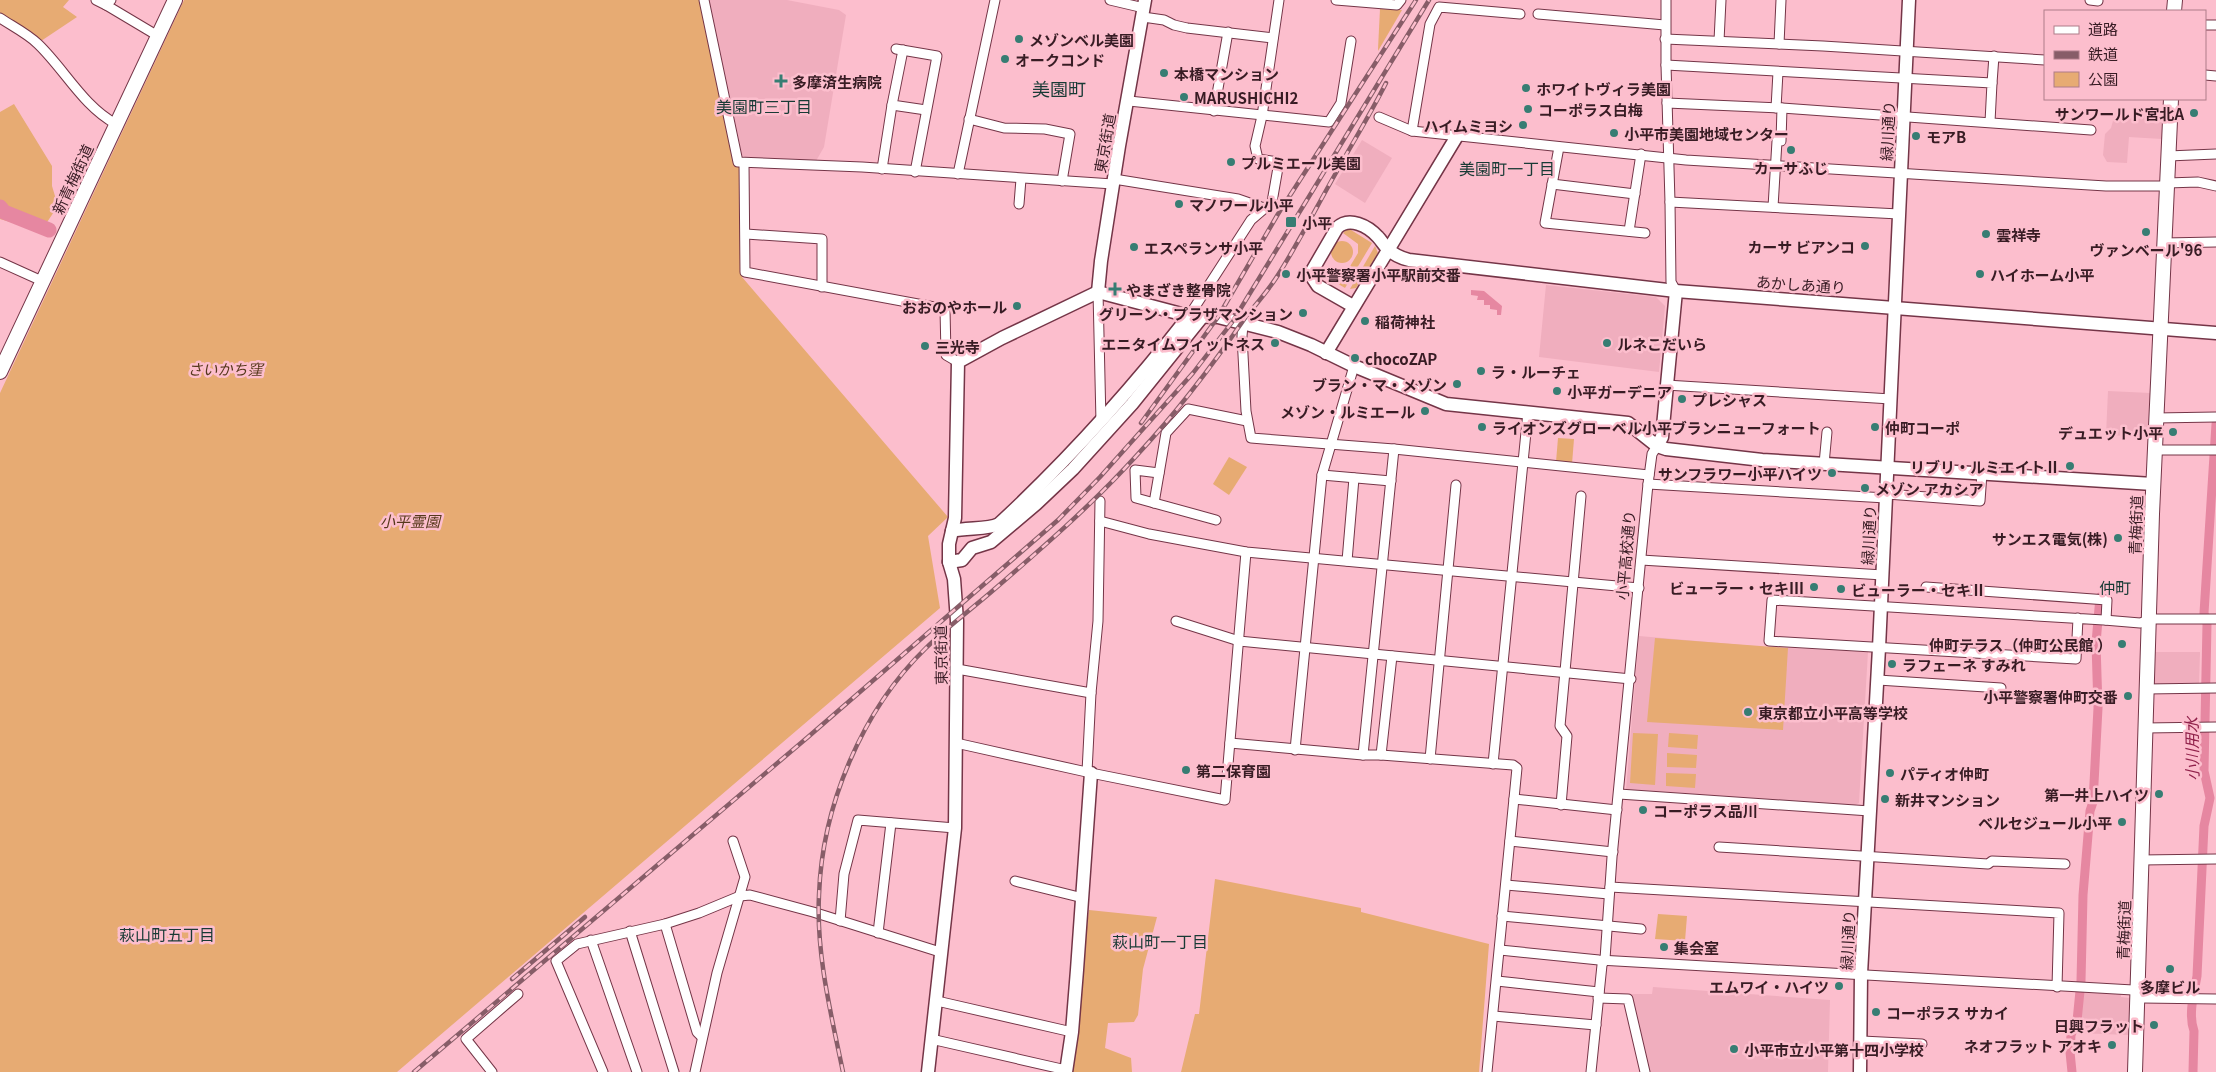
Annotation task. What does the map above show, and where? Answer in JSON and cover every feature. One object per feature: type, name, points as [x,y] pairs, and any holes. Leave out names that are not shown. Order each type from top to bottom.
[{"type":"main road","name":"新青梅街道","points":[[0,372],[4,356],[42,281],[175,0]]},
{"type":"main road","name":"青梅街道","points":[[2135,1072],[2154,450],[2171,100]]},
{"type":"street","points":[[96,0],[109,2],[158,36]]},
{"type":"street","points":[[704,0],[738,162],[882,169],[1021,179],[1114,182],[1238,199],[1264,208]]},
{"type":"street","points":[[958,174],[995,0]]},
{"type":"street","points":[[1110,0],[1144,8],[1174,26],[1273,38]]},
{"type":"street","points":[[949,562],[962,560],[972,548],[991,542],[1036,504],[1100,440],[1156,375],[1195,316],[1251,220],[1272,202],[1278,162],[1258,159],[1255,146],[1262,116],[1279,0]]},
{"type":"street","points":[[1336,0],[1368,1],[1398,5],[1400,0]]},
{"type":"street","name":"小平高校通り","points":[[1592,1072],[1598,995],[1608,925],[1609,891],[1649,480],[1652,454],[1662,437],[1676,291],[1670,282],[1670,202],[1665,39],[1666,0]]},
{"type":"street","points":[[1719,41],[1721,0]]},
{"type":"street","points":[[1779,44],[1781,0]]},
{"type":"street","name":"緑川通り","points":[[1860,1072],[1862,1041],[1861,974],[1878,680],[1909,0]]},
{"type":"street","points":[[2090,0],[2098,0]]},
{"type":"street","points":[[1412,131],[1430,24],[1441,4],[1520,14]]},
{"type":"street","name":"東京街道","points":[[1098,292],[1100,268],[1144,8]]},
{"type":"street","points":[[1538,14],[1665,25]]},
{"type":"street","points":[[0,18],[38,43],[69,81],[104,117],[116,124]]},
{"type":"street","points":[[1214,111],[1228,32]]},
{"type":"street","points":[[1665,39],[2044,60]]},
{"type":"street","points":[[1129,101],[1329,122],[1341,103],[1351,41]]},
{"type":"street","points":[[882,169],[900,50],[937,56],[915,172]]},
{"type":"street","points":[[1990,122],[1994,56]]},
{"type":"street","points":[[1666,65],[1992,83]]},
{"type":"street","points":[[1773,207],[1777,141],[1781,141],[1778,72]]},
{"type":"street","points":[[1667,102],[1904,116],[2091,130]]},
{"type":"street","points":[[892,104],[926,110]]},
{"type":"street","points":[[1379,117],[1412,131],[1669,157],[2106,186],[2198,182],[2216,186]]},
{"type":"street","points":[[969,119],[1004,128],[1045,129],[1070,134],[1062,181]]},
{"type":"street","points":[[1324,355],[1457,136]]},
{"type":"street","points":[[1558,147],[1545,223],[1646,233]]},
{"type":"street","points":[[1629,231],[1641,154]]},
{"type":"street","points":[[2168,156],[2216,154]]},
{"type":"street","points":[[744,163],[745,272],[945,309],[946,355],[958,362],[1002,338],[1098,292],[1195,316],[1218,317],[1278,332],[1324,355],[1446,404],[1628,423],[1658,446],[1707,455],[2153,484]]},
{"type":"street","points":[[1019,204],[1021,179]]},
{"type":"street","points":[[1552,184],[1635,194]]},
{"type":"street","points":[[1670,202],[1899,214]]},
{"type":"street","name":"あかしあ通り","points":[[1353,306],[1318,286],[1312,277],[1312,272],[1334,232],[1342,222],[1354,222],[1378,236],[1387,249],[1399,257],[1408,260],[1676,291],[2216,333]]},
{"type":"street","points":[[746,234],[822,239],[822,287]]},
{"type":"street","points":[[2164,243],[2216,242]]},
{"type":"street","points":[[0,262],[42,281]]},
{"type":"street","points":[[1098,292],[1100,440]]},
{"type":"street","points":[[952,531],[967,527],[995,526],[999,524],[1066,459],[1195,316]]},
{"type":"street","points":[[1244,325],[1242,336],[1247,421],[1251,438],[1394,449],[1523,462],[1649,480],[1980,501],[1982,473]]},
{"type":"street","name":"東京街道","points":[[928,1072],[954,828],[957,669],[954,578],[949,562],[949,544],[955,518],[958,362]]},
{"type":"street","points":[[1295,750],[1322,475],[1354,366]]},
{"type":"street","points":[[1666,385],[1891,398]]},
{"type":"street","points":[[1154,503],[1166,433],[1188,409],[1247,421]]},
{"type":"street","points":[[1494,764],[1510,577],[1528,412]]},
{"type":"street","points":[[2156,418],[2214,417]]},
{"type":"street","points":[[1824,464],[1827,432]]},
{"type":"street","points":[[1363,755],[1394,449]]},
{"type":"street","points":[[2154,450],[2214,450]]},
{"type":"street","points":[[1159,473],[1135,470],[1136,498],[1216,520]]},
{"type":"street","points":[[1322,475],[1391,480]]},
{"type":"street","points":[[1346,561],[1354,478]]},
{"type":"street","points":[[1430,759],[1456,485]]},
{"type":"street","points":[[1561,804],[1567,736],[1560,726],[1581,496]]},
{"type":"street","points":[[931,1039],[1066,1071],[1072,1032],[1083,898],[1091,693],[1098,621],[1100,501]]},
{"type":"street","points":[[1100,521],[1149,534],[1246,552],[1639,588]]},
{"type":"street","points":[[956,743],[1225,800],[1246,552]]},
{"type":"street","points":[[1641,560],[1883,575]]},
{"type":"street","points":[[1926,588],[2107,600],[2105,620]]},
{"type":"street","points":[[2078,618],[2076,659],[1769,641],[1772,600],[2078,618],[2140,623],[2148,621],[2209,619]]},
{"type":"street","points":[[1176,621],[1239,641],[1630,679]]},
{"type":"street","points":[[1381,755],[1392,656]]},
{"type":"street","points":[[957,669],[1091,693]]},
{"type":"street","points":[[1878,680],[2001,688]]},
{"type":"street","points":[[2146,689],[2208,688]]},
{"type":"street","points":[[2145,728],[2209,727]]},
{"type":"street","points":[[1230,743],[1295,750],[1513,765],[1517,768],[1487,1072]]},
{"type":"street","points":[[1619,794],[1870,811]]},
{"type":"street","points":[[1514,799],[1617,810]]},
{"type":"street","points":[[840,921],[844,874],[858,820],[954,828]]},
{"type":"street","points":[[878,932],[891,823]]},
{"type":"street","points":[[695,1072],[702,1036],[745,877],[733,841]]},
{"type":"street","points":[[1510,841],[1613,852]]},
{"type":"street","points":[[1719,847],[1988,864],[1992,861],[2065,864]]},
{"type":"street","points":[[2141,860],[2208,859]]},
{"type":"street","points":[[1014,881],[1083,898]]},
{"type":"street","points":[[1506,885],[1865,901],[2059,913],[2057,987]]},
{"type":"street","points":[[603,1072],[556,961],[577,944],[665,924],[699,913],[740,896],[750,895],[940,952]]},
{"type":"street","points":[[1502,916],[1640,928]]},
{"type":"street","points":[[665,924],[697,1032],[702,1036]]},
{"type":"street","points":[[630,931],[674,1072]]},
{"type":"street","points":[[591,940],[637,1072]]},
{"type":"street","points":[[1500,950],[1604,959],[2133,990],[2142,998],[2216,999]]},
{"type":"street","points":[[1497,981],[1628,1000],[1645,1072]]},
{"type":"street","points":[[492,1072],[466,1039],[518,994]]},
{"type":"street","points":[[937,1001],[1072,1032]]},
{"type":"street","points":[[1493,1016],[1596,1025]]},
{"type":"street","points":[[1862,1041],[1922,1044]]},
{"type":"shaded area","name":"多摩済生病院","points":[[709,0],[787,0],[839,10],[846,15],[824,147],[816,161],[745,157],[742,155]]},
{"type":"shaded area","points":[[2121,114],[2163,117],[2162,139],[2129,137],[2127,163],[2107,162],[2103,155],[2105,134],[2111,128],[2114,117],[2121,117]]},
{"type":"shaded area","points":[[1362,140],[1392,158],[1365,203],[1335,184]]},
{"type":"shaded area","name":"ルネこだいら","points":[[1546,285],[1656,297],[1665,306],[1659,372],[1539,357]]},
{"type":"shaded area","points":[[1471,290],[1484,291],[1502,306],[1501,315],[1497,315],[1497,310],[1490,309],[1490,305],[1484,305],[1484,300],[1477,300],[1478,296],[1471,295]]},
{"type":"shaded area","points":[[2108,391],[2150,393],[2148,437],[2106,435]]},
{"type":"shaded area","name":"東京都立小平高等学校","points":[[1639,636],[1766,647],[1868,652],[1859,803],[1855,805],[1626,789]]},
{"type":"shaded area","points":[[2155,652],[2200,652],[2199,685],[2153,686]]},
{"type":"shaded area","name":"小平市立小平第十四小学校","points":[[1653,987],[1830,1000],[1828,1072],[1645,1072],[1628,999],[1630,994],[1652,994]]},
{"type":"shaded area","points":[[2081,991],[2121,992],[2121,997],[2130,998],[2129,1035],[2077,1033]]},
{"type":"green space","points":[[0,0],[69,0],[63,7],[77,17],[41,41],[0,16]]},
{"type":"green space","name":"小平霊園","points":[[184,0],[700,0],[744,167],[742,277],[948,517],[928,536],[940,608],[397,1072],[0,1072],[0,393]]},
{"type":"green space","points":[[1380,9],[1402,10],[1378,51],[1378,49]]},
{"type":"green space","points":[[14,104],[52,166],[52,186],[58,206],[41,231],[0,219],[0,112]]},
{"type":"green space","points":[[1346,230],[1351,230],[1372,243],[1345,288],[1323,275],[1321,271],[1323,267],[1335,273],[1346,273],[1358,253],[1358,244],[1343,233]]},
{"type":"green space","points":[[1342,241],[1350,244],[1353,252],[1350,260],[1342,263],[1334,260],[1331,252],[1334,244]]},
{"type":"green space","points":[[1375,246],[1378,253],[1356,288],[1350,289]]},
{"type":"green space","points":[[1558,438],[1574,439],[1572,464],[1556,462]]},
{"type":"green space","points":[[1229,457],[1247,467],[1229,495],[1213,484]]},
{"type":"green space","points":[[1655,638],[1788,648],[1783,730],[1647,722]]},
{"type":"green space","points":[[1633,733],[1658,734],[1655,785],[1630,783]]},
{"type":"green space","points":[[1669,733],[1698,735],[1697,749],[1668,747]]},
{"type":"green space","points":[[1667,753],[1697,755],[1696,768],[1667,767]]},
{"type":"green space","points":[[1666,773],[1696,774],[1695,788],[1666,786]]},
{"type":"green space","points":[[1215,879],[1361,908],[1361,912],[1489,944],[1479,1072],[1181,1072],[1195,1014],[1199,1014]]},
{"type":"green space","points":[[1089,910],[1157,917],[1143,969],[1138,1015],[1134,1022],[1108,1023],[1105,1048],[1131,1058],[1132,1072],[1070,1072]]},
{"type":"green space","points":[[1658,914],[1687,916],[1685,941],[1655,939]]},
{"type":"waterway","points":[[0,207],[4,212],[49,230]]},
{"type":"waterway","name":"小川用水","points":[[2193,1072],[2194,1031],[2192,1011],[2197,976],[2204,826],[2210,798],[2204,771],[2207,624],[2204,613],[2216,424]]},
{"type":"waterway","points":[[2072,1072],[2071,1035],[2077,1021],[2081,981],[2083,895],[2090,811],[2093,802],[2098,708],[2096,643],[2100,597]]},
{"type":"railway","points":[[1141,423],[1218,317],[1278,214],[1416,0]]},
{"type":"railway","points":[[414,1072],[808,737],[1058,520],[1100,477],[1193,373],[1233,321],[1429,0]]},
{"type":"railway","points":[[843,1072],[822,962],[819,895],[822,861],[837,794],[865,730],[883,700],[903,673],[926,648],[1084,509],[1121,473],[1180,405],[1278,275],[1386,83]]},
{"type":"railway","points":[[512,979],[585,917]]},
{"type":"place","name":"メゾンベル美園","points":[[1019,39]]},
{"type":"place","name":"オークコンド","points":[[1005,59]]},
{"type":"place","name":"本橋マンション","points":[[1164,73]]},
{"type":"place","name":"多摩済生病院","points":[[781,81]]},
{"type":"place","name":"ホワイトヴィラ美園","points":[[1526,88]]},
{"type":"place","name":"MARUSHICHI2","points":[[1184,97]]},
{"type":"place","name":"コーポラス白梅","points":[[1528,109]]},
{"type":"place","name":"サンワールド宮北A","points":[[2194,113]]},
{"type":"place","name":"ハイムミヨシ","points":[[1523,125]]},
{"type":"place","name":"小平市美園地域センター","points":[[1614,133]]},
{"type":"place","name":"モアB","points":[[1916,136]]},
{"type":"place","name":"カーサふじ","points":[[1791,150]]},
{"type":"place","name":"プルミエール美園","points":[[1231,162]]},
{"type":"place","name":"マノワール小平","points":[[1179,204]]},
{"type":"place","name":"小平","points":[[1291,222]]},
{"type":"place","name":"ヴァンベール'96","points":[[2146,232]]},
{"type":"place","name":"雲祥寺","points":[[1986,234]]},
{"type":"place","name":"カーサ ビアンコ","points":[[1865,246]]},
{"type":"place","name":"エスペランサ小平","points":[[1134,247]]},
{"type":"place","name":"小平警察署小平駅前交番","points":[[1286,274]]},
{"type":"place","name":"ハイホーム小平","points":[[1980,274]]},
{"type":"place","name":"やまざき整骨院","points":[[1115,289]]},
{"type":"place","name":"おおのやホール","points":[[1017,306]]},
{"type":"place","name":"グリーン・プラザマンション","points":[[1303,313]]},
{"type":"place","name":"稲荷神社","points":[[1365,321]]},
{"type":"place","name":"エニタイムフィットネス","points":[[1275,343]]},
{"type":"place","name":"ルネこだいら","points":[[1607,343]]},
{"type":"place","name":"三光寺","points":[[925,346]]},
{"type":"place","name":"chocoZAP","points":[[1355,358]]},
{"type":"place","name":"ラ・ルーチェ","points":[[1481,371]]},
{"type":"place","name":"ブラン・マ・メゾン","points":[[1457,384]]},
{"type":"place","name":"小平ガーデニア","points":[[1557,391]]},
{"type":"place","name":"プレシャス","points":[[1682,399]]},
{"type":"place","name":"メゾン・ルミエール","points":[[1425,411]]},
{"type":"place","name":"ライオンズグローベル小平ブランニューフォート","points":[[1482,427]]},
{"type":"place","name":"仲町コーポ","points":[[1875,427]]},
{"type":"place","name":"デュエット小平","points":[[2173,432]]},
{"type":"place","name":"リブリ・ルミエイトⅡ","points":[[2070,466]]},
{"type":"place","name":"サンフラワー小平ハイツ","points":[[1832,473]]},
{"type":"place","name":"メゾン アカシア","points":[[1865,488]]},
{"type":"place","name":"サンエス電気(株)","points":[[2118,538]]},
{"type":"place","name":"ビューラー・セキⅢ","points":[[1814,587]]},
{"type":"place","name":"ビューラー・セキⅡ","points":[[1841,589]]},
{"type":"place","name":"仲町テラス（仲町公民館 ）","points":[[2122,644]]},
{"type":"place","name":"ラフェーネ すみれ","points":[[1892,664]]},
{"type":"place","name":"小平警察署仲町交番","points":[[2128,696]]},
{"type":"place","name":"東京都立小平高等学校","points":[[1748,712]]},
{"type":"place","name":"第二保育園","points":[[1186,770]]},
{"type":"place","name":"パティオ仲町","points":[[1890,773]]},
{"type":"place","name":"第一井上ハイツ","points":[[2159,794]]},
{"type":"place","name":"新井マンション","points":[[1885,799]]},
{"type":"place","name":"コーポラス品川","points":[[1643,810]]},
{"type":"place","name":"ベルセジュール小平","points":[[2122,822]]},
{"type":"place","name":"集会室","points":[[1664,947]]},
{"type":"place","name":"多摩ビル","points":[[2170,969]]},
{"type":"place","name":"エムワイ・ハイツ","points":[[1839,986]]},
{"type":"place","name":"コーポラス サカイ","points":[[1876,1012]]},
{"type":"place","name":"日興フラット","points":[[2154,1025]]},
{"type":"place","name":"ネオフラット アオキ","points":[[2112,1045]]},
{"type":"place","name":"小平市立小平第十四小学校","points":[[1734,1049]]},
{"type":"district","name":"美園町","points":[[1059,88]]},
{"type":"district","name":"美園町三丁目","points":[[764,106]]},
{"type":"district","name":"美園町一丁目","points":[[1507,168]]},
{"type":"district","name":"仲町","points":[[2115,587]]},
{"type":"district","name":"萩山町五丁目","points":[[167,934]]},
{"type":"district","name":"萩山町一丁目","points":[[1160,941]]},
{"type":"park label","name":"さいかち窪","points":[[225,368]]}]
